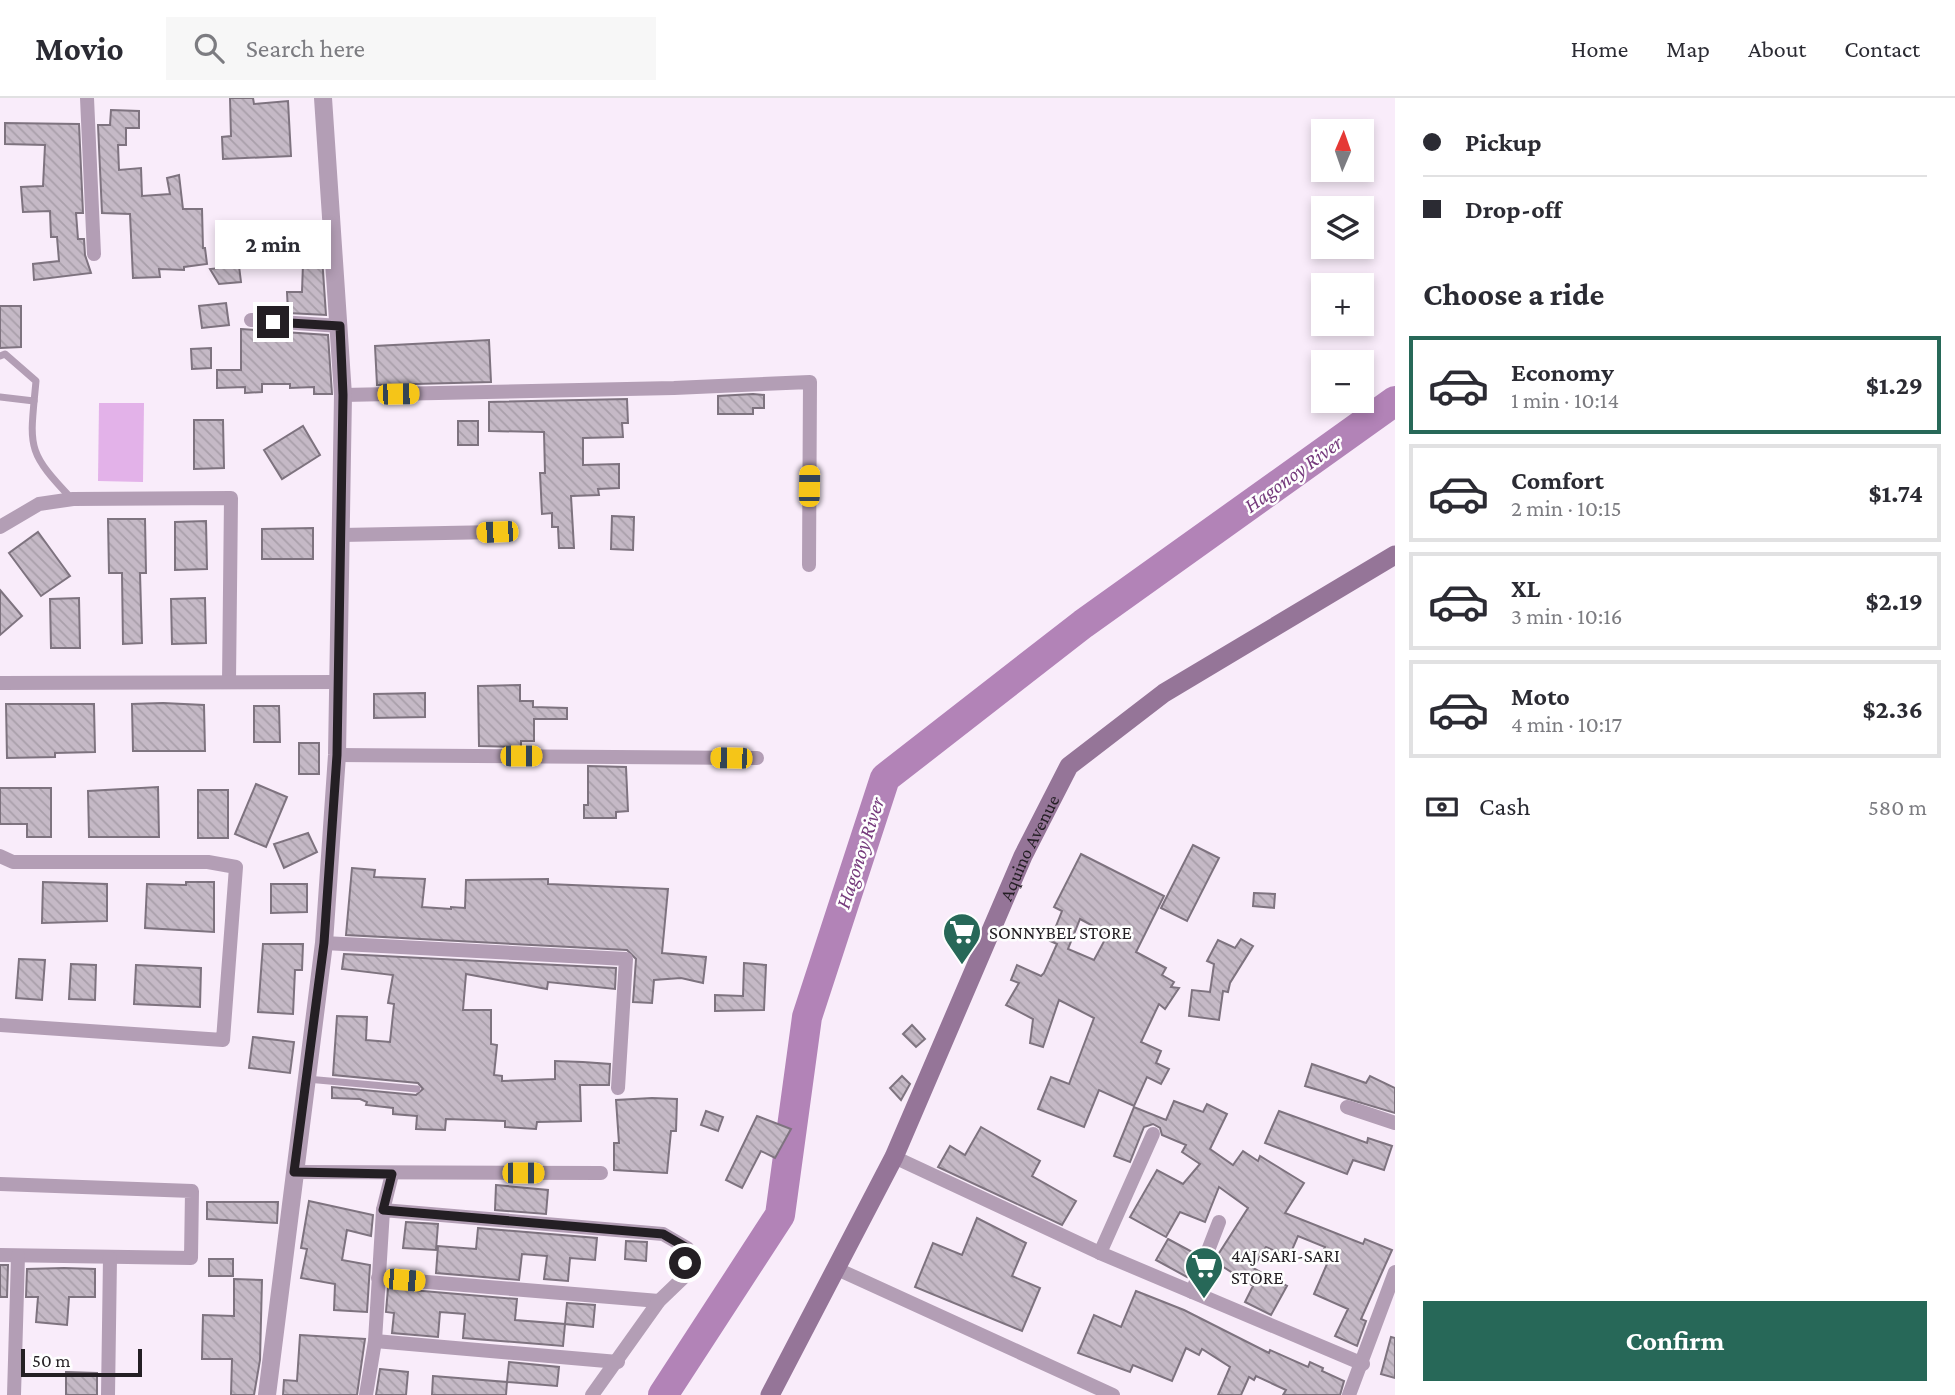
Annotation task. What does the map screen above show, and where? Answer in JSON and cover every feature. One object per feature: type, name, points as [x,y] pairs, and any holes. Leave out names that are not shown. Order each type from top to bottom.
[{"type":"main road","name":"Aquino Avenue","points":[[770,1395],[894,1157],[1023,856],[1069,766],[1164,694],[1395,555]]},
{"type":"street","points":[[87,98],[94,254]]},
{"type":"street","points":[[267,1395],[324,943],[337,755],[343,395],[323,98]]},
{"type":"street","points":[[251,320],[340,326]]},
{"type":"street","points":[[343,395],[662,389],[810,382],[808,565]]},
{"type":"street","points":[[0,527],[39,504],[73,499],[231,498],[229,682]]},
{"type":"street","points":[[341,535],[497,532]]},
{"type":"street","points":[[0,683],[338,682]]},
{"type":"street","points":[[337,755],[757,758]]},
{"type":"street","points":[[0,856],[13,862],[208,862],[236,867],[223,1040],[0,1025]]},
{"type":"street","points":[[324,943],[626,959],[618,1088]]},
{"type":"street","points":[[1347,1107],[1395,1123]]},
{"type":"street","points":[[1100,1253],[1153,1134]]},
{"type":"street","points":[[894,1157],[1100,1253],[1363,1364]]},
{"type":"street","points":[[294,1172],[601,1172]]},
{"type":"street","points":[[366,1395],[375,1341],[383,1210],[392,1174]]},
{"type":"street","points":[[0,1184],[192,1191],[191,1258],[0,1255]]},
{"type":"street","points":[[383,1210],[663,1234],[687,1248],[683,1278],[659,1301],[592,1395]]},
{"type":"street","points":[[1192,1292],[1219,1222]]},
{"type":"street","points":[[14,1395],[18,1255]]},
{"type":"street","points":[[108,1395],[110,1258]]},
{"type":"street","points":[[837,1269],[1113,1395]]},
{"type":"street","points":[[1349,1395],[1363,1364],[1395,1272]]},
{"type":"street","points":[[378,1278],[659,1301]]},
{"type":"street","points":[[375,1341],[618,1362]]},
{"type":"lane","points":[[0,356],[5,354],[36,382],[31,442],[42,467],[73,499]]},
{"type":"lane","points":[[0,397],[34,401]]},
{"type":"lane","points":[[307,1079],[417,1089]]},
{"type":"shaded area","points":[[99,403],[144,403],[143,482],[98,481]]},
{"type":"building","points":[[230,98],[253,98],[254,104],[288,101],[291,156],[223,159],[222,137],[231,136]]},
{"type":"building","points":[[111,110],[139,111],[139,128],[126,128],[126,145],[118,145],[119,170],[141,168],[142,196],[170,194],[167,178],[179,175],[183,209],[202,209],[203,248],[207,264],[184,267],[184,270],[159,269],[160,277],[133,278],[130,214],[102,213],[98,125],[110,125]]},
{"type":"building","points":[[5,123],[79,124],[83,213],[76,213],[78,239],[84,239],[85,255],[91,273],[34,280],[33,264],[59,261],[57,237],[51,237],[50,211],[23,212],[21,187],[43,186],[45,145],[5,144]]},
{"type":"building","points":[[313,228],[320,228],[326,315],[288,313],[287,292],[302,292],[303,263],[298,263],[298,248],[312,248]]},
{"type":"building","points":[[239,266],[241,282],[219,284],[210,269]]},
{"type":"building","points":[[226,303],[229,325],[202,328],[199,306]]},
{"type":"building","points":[[0,306],[21,306],[21,347],[0,348]]},
{"type":"building","points":[[241,329],[328,335],[332,394],[314,394],[314,387],[290,388],[290,384],[262,384],[262,392],[245,393],[245,387],[217,388],[217,370],[241,370]]},
{"type":"building","points":[[489,340],[491,382],[377,385],[375,346]]},
{"type":"building","points":[[211,348],[211,368],[192,369],[191,349]]},
{"type":"building","points":[[764,395],[764,408],[753,408],[753,414],[718,414],[718,396]]},
{"type":"building","points":[[627,399],[628,423],[622,423],[623,437],[583,438],[583,465],[619,464],[619,488],[598,489],[599,495],[571,496],[574,548],[559,548],[558,527],[552,527],[552,513],[542,514],[540,473],[545,473],[544,432],[489,431],[489,402]]},
{"type":"building","points":[[194,420],[223,420],[224,468],[194,469]]},
{"type":"building","points":[[458,421],[478,421],[478,445],[458,445]]},
{"type":"building","points":[[303,426],[320,455],[282,479],[264,450]]},
{"type":"building","points":[[612,516],[634,517],[633,550],[611,549]]},
{"type":"building","points":[[108,519],[145,519],[146,573],[140,573],[142,643],[123,644],[122,573],[109,573]]},
{"type":"building","points":[[206,521],[207,569],[175,570],[175,522]]},
{"type":"building","points":[[313,528],[313,559],[262,559],[262,529]]},
{"type":"building","points":[[38,532],[70,576],[41,596],[9,553]]},
{"type":"building","points":[[0,590],[22,616],[0,635]]},
{"type":"building","points":[[79,598],[80,648],[51,648],[50,599]]},
{"type":"building","points":[[205,598],[206,643],[172,644],[171,599]]},
{"type":"building","points":[[520,685],[520,701],[533,701],[533,707],[567,708],[567,719],[534,719],[534,741],[521,741],[521,747],[479,746],[478,686]]},
{"type":"building","points":[[425,693],[425,717],[374,718],[374,694]]},
{"type":"building","points":[[6,704],[94,704],[95,752],[55,753],[55,757],[7,758]]},
{"type":"building","points":[[132,704],[204,705],[205,751],[133,751]]},
{"type":"building","points":[[254,706],[279,706],[280,742],[254,742]]},
{"type":"building","points":[[299,743],[319,743],[319,774],[299,774]]},
{"type":"building","points":[[588,766],[626,767],[628,811],[616,812],[616,818],[584,818],[584,805],[588,805]]},
{"type":"building","points":[[256,784],[287,797],[266,847],[235,834]]},
{"type":"building","points":[[158,787],[159,837],[89,837],[88,791]]},
{"type":"building","points":[[0,788],[51,788],[51,837],[27,837],[27,824],[0,824]]},
{"type":"building","points":[[198,790],[228,790],[228,838],[198,838]]},
{"type":"building","points":[[308,833],[317,852],[284,868],[274,844]]},
{"type":"building","points":[[1193,845],[1219,858],[1187,921],[1161,908]]},
{"type":"building","points":[[1081,854],[1164,896],[1136,952],[1166,968],[1162,975],[1174,982],[1171,987],[1179,988],[1165,1009],[1159,1004],[1141,1042],[1161,1051],[1156,1063],[1169,1069],[1161,1084],[1147,1077],[1134,1106],[1099,1090],[1084,1127],[1038,1109],[1051,1077],[1069,1084],[1094,1018],[1059,1000],[1043,1047],[1030,1043],[1033,1019],[1006,1005],[1019,983],[1011,980],[1017,965],[1041,976],[1044,973],[1057,944],[1050,941],[1062,911],[1054,907]],"holes":[[[1080,919],[1108,934],[1094,960],[1068,949]]]},
{"type":"building","points":[[352,868],[375,870],[374,877],[425,879],[422,907],[451,909],[465,908],[466,880],[548,879],[548,884],[668,889],[662,953],[706,957],[703,983],[681,978],[654,980],[652,1003],[633,1002],[636,959],[627,950],[346,935]]},
{"type":"building","points":[[43,882],[107,884],[107,921],[42,923]]},
{"type":"building","points":[[186,882],[214,882],[214,932],[145,928],[147,884],[186,885]]},
{"type":"building","points":[[271,884],[307,884],[307,912],[271,913]]},
{"type":"building","points":[[1254,893],[1275,894],[1274,908],[1253,906]]},
{"type":"building","points":[[1241,939],[1253,946],[1230,983],[1228,992],[1223,991],[1219,1020],[1189,1016],[1192,990],[1210,992],[1214,964],[1207,961],[1218,940],[1235,948]]},
{"type":"building","points":[[263,944],[303,944],[302,970],[295,970],[293,1014],[258,1012]]},
{"type":"building","points":[[344,954],[616,968],[615,989],[548,982],[547,989],[466,974],[463,1010],[491,1010],[491,1044],[497,1045],[494,1075],[502,1076],[502,1081],[555,1079],[555,1061],[583,1062],[610,1064],[609,1085],[580,1085],[581,1121],[537,1122],[536,1129],[505,1127],[505,1121],[446,1119],[445,1130],[416,1129],[417,1116],[393,1114],[393,1108],[366,1105],[367,1102],[360,1099],[332,1098],[332,1087],[416,1095],[423,1089],[418,1083],[333,1075],[337,1016],[367,1017],[366,1040],[390,1042],[394,1004],[388,1003],[393,975],[342,969]]},
{"type":"building","points":[[19,959],[45,960],[42,1000],[16,998]]},
{"type":"building","points":[[744,963],[766,965],[764,1010],[715,1011],[715,995],[743,996]]},
{"type":"building","points":[[71,964],[96,965],[95,1000],[69,999]]},
{"type":"building","points":[[136,965],[201,968],[200,1007],[134,1004]]},
{"type":"building","points":[[912,1025],[925,1039],[916,1047],[903,1034]]},
{"type":"building","points":[[253,1037],[294,1042],[290,1073],[249,1068]]},
{"type":"building","points":[[1312,1064],[1366,1083],[1370,1076],[1395,1088],[1395,1113],[1305,1086]]},
{"type":"building","points":[[902,1076],[910,1084],[901,1100],[890,1088]]},
{"type":"building","points":[[677,1099],[676,1131],[671,1131],[667,1173],[614,1170],[614,1143],[619,1143],[616,1100]]},
{"type":"building","points":[[1174,1101],[1203,1112],[1207,1104],[1227,1114],[1210,1149],[1233,1165],[1243,1151],[1258,1161],[1260,1156],[1304,1183],[1285,1213],[1363,1244],[1365,1239],[1392,1250],[1361,1319],[1366,1321],[1357,1346],[1335,1336],[1348,1309],[1314,1294],[1327,1264],[1319,1261],[1325,1247],[1298,1236],[1289,1257],[1266,1247],[1253,1268],[1287,1286],[1271,1315],[1245,1302],[1253,1286],[1214,1261],[1248,1208],[1219,1187],[1205,1222],[1180,1212],[1166,1237],[1130,1217],[1157,1170],[1183,1184],[1200,1164],[1182,1152],[1186,1145],[1162,1135],[1160,1128],[1153,1124],[1144,1127],[1130,1162],[1114,1156],[1134,1107],[1166,1120]]},
{"type":"building","points":[[706,1111],[723,1117],[718,1131],[701,1125]]},
{"type":"building","points":[[1279,1111],[1367,1143],[1368,1138],[1392,1146],[1384,1170],[1353,1160],[1347,1174],[1265,1143]]},
{"type":"building","points":[[757,1116],[791,1129],[775,1158],[761,1151],[742,1188],[726,1180]]},
{"type":"building","points":[[981,1127],[1040,1161],[1032,1176],[1076,1201],[1062,1225],[938,1167],[950,1146],[965,1155]]},
{"type":"building","points":[[496,1185],[548,1190],[546,1214],[495,1210]]},
{"type":"building","points":[[309,1201],[373,1215],[371,1236],[347,1230],[342,1260],[370,1265],[367,1312],[334,1310],[335,1284],[301,1278],[307,1249],[301,1248]]},
{"type":"building","points":[[207,1202],[278,1202],[277,1223],[207,1219]]},
{"type":"building","points":[[977,1218],[1026,1243],[1012,1276],[1040,1288],[1022,1331],[915,1287],[933,1243],[962,1255]]},
{"type":"building","points":[[406,1222],[438,1224],[436,1250],[403,1248]]},
{"type":"building","points":[[478,1228],[597,1238],[595,1260],[570,1258],[568,1281],[544,1279],[547,1256],[522,1254],[519,1280],[436,1273],[438,1246],[476,1249]]},
{"type":"building","points":[[1168,1239],[1196,1254],[1187,1277],[1156,1260]]},
{"type":"building","points":[[626,1241],[647,1242],[646,1261],[625,1259]]},
{"type":"building","points":[[209,1259],[233,1259],[233,1276],[209,1276]]},
{"type":"building","points":[[0,1265],[8,1265],[7,1297],[0,1297]]},
{"type":"building","points":[[27,1269],[95,1269],[95,1297],[69,1297],[67,1325],[36,1322],[38,1297],[26,1297]]},
{"type":"building","points":[[234,1279],[262,1280],[260,1360],[254,1395],[231,1395],[232,1359],[202,1359],[203,1315],[234,1316]]},
{"type":"building","points":[[388,1288],[517,1299],[515,1320],[565,1324],[563,1346],[463,1338],[465,1314],[440,1312],[438,1337],[392,1333],[394,1313],[386,1312]]},
{"type":"building","points":[[1136,1291],[1184,1310],[1269,1353],[1270,1350],[1308,1367],[1310,1362],[1323,1368],[1322,1371],[1344,1381],[1340,1395],[1283,1395],[1286,1390],[1256,1376],[1254,1380],[1249,1377],[1241,1395],[1218,1395],[1230,1367],[1202,1349],[1199,1355],[1186,1348],[1172,1381],[1133,1365],[1130,1372],[1078,1353],[1094,1315],[1121,1327]]},
{"type":"building","points":[[567,1303],[595,1305],[593,1327],[565,1324]]},
{"type":"building","points":[[300,1335],[365,1339],[357,1395],[283,1395],[284,1380],[297,1381]]},
{"type":"building","points":[[1391,1337],[1395,1338],[1395,1378],[1381,1374]]},
{"type":"building","points":[[509,1362],[559,1367],[557,1386],[507,1382]]},
{"type":"building","points":[[380,1369],[408,1372],[406,1395],[376,1395]]},
{"type":"building","points":[[66,1372],[97,1373],[97,1395],[66,1395]]},
{"type":"building","points":[[433,1376],[507,1382],[506,1395],[432,1395]]},
{"type":"waterway","name":"Hagonoy River","points":[[663,1395],[780,1215],[807,1017],[885,778],[1083,624],[1395,401]]},
{"type":"place","name":"SONNYBEL STORE","points":[[962,966]]},
{"type":"place","name":"4AJ SARI-SARI STORE","points":[[1204,1300]]},
{"type":"route","points":[[273,322],[340,326],[343,395],[337,755],[324,943],[294,1172],[392,1174],[383,1210],[663,1234],[687,1248],[685,1263]]}]
